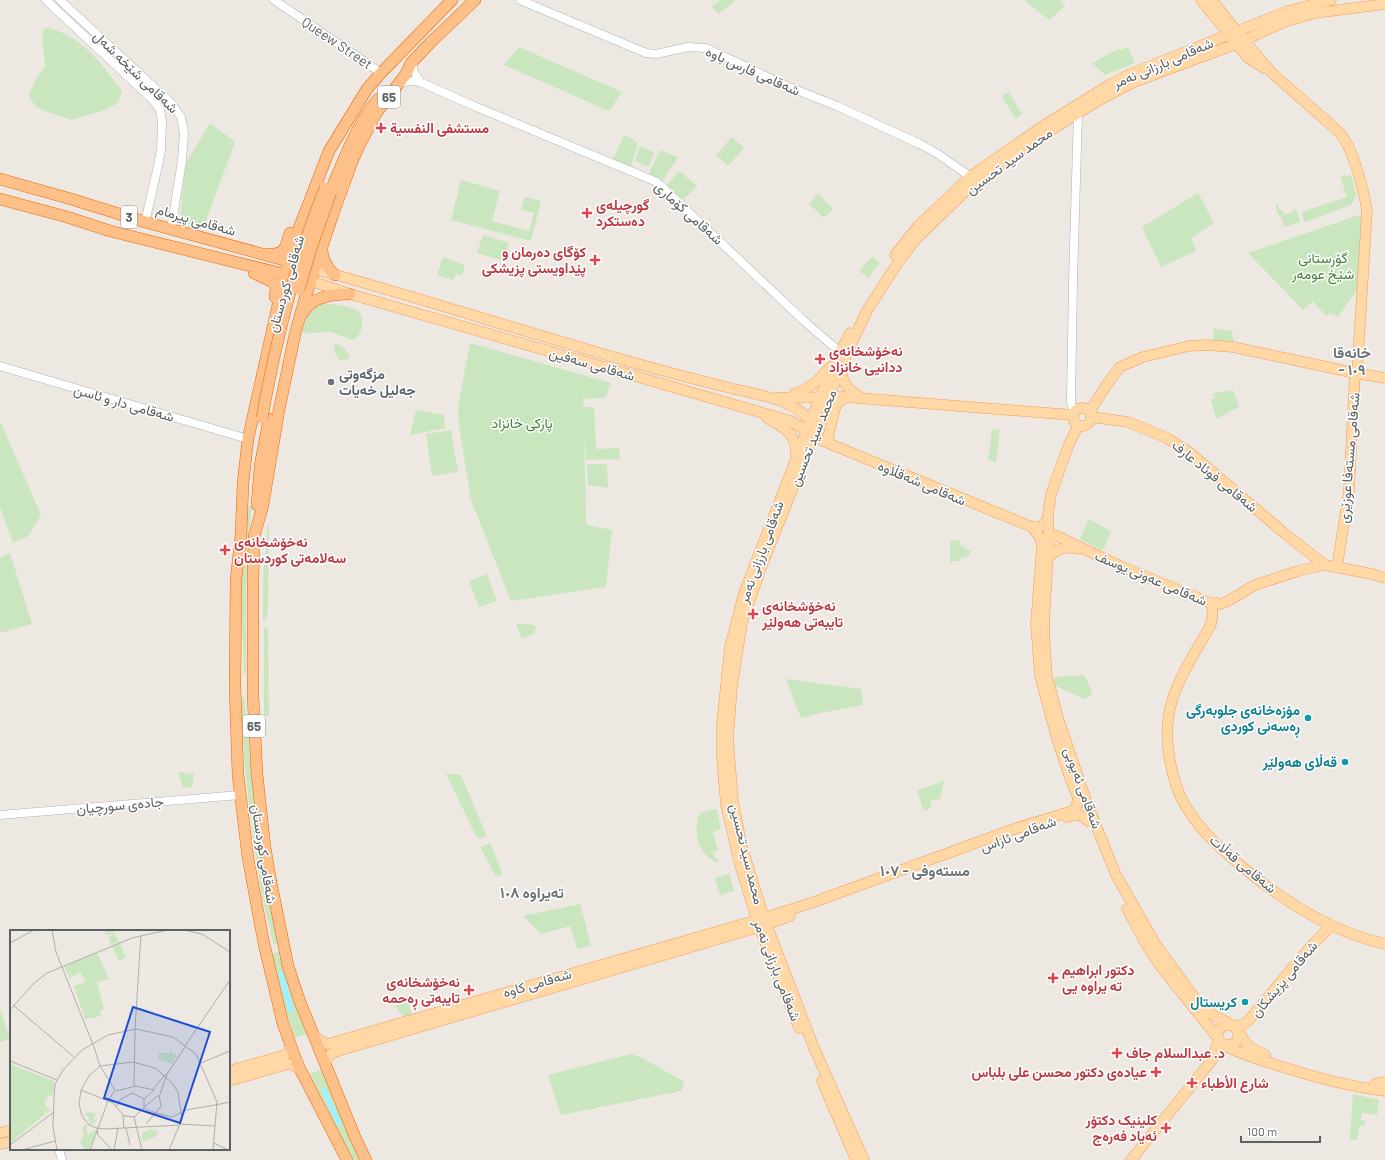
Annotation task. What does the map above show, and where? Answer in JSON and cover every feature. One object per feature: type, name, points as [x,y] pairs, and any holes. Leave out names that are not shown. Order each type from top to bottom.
[{"type":"highway","name":"شەقامی کوردستان","points":[[347,1160],[301,1071],[290,1043],[264,944],[248,858],[240,795],[236,743],[236,579],[241,535],[243,483],[248,439],[268,343],[285,275],[296,236],[328,151],[367,89],[452,0]]},
{"type":"highway","name":"شەقامی کوردستان","points":[[241,535],[265,418],[281,326],[307,236],[328,189],[364,118],[372,106],[396,77],[475,0]]},
{"type":"highway","name":"شەقامی کوردستان","points":[[254,538],[263,505],[279,410],[296,334],[314,269],[354,157],[367,129],[377,112],[400,83],[412,62]]},
{"type":"highway","name":"شەقامی کوردستان","points":[[328,189],[346,139],[379,75]]},
{"type":"highway","points":[[321,169],[319,182],[306,217],[306,222],[312,229],[320,229],[324,227],[333,214]]},
{"type":"highway","points":[[259,254],[279,254],[282,250],[302,204],[321,169]]},
{"type":"highway","name":"شەقامی پیرمام","points":[[0,179],[71,198],[145,222],[314,269]]},
{"type":"highway","points":[[67,217],[73,214],[76,209],[71,198]]},
{"type":"highway","name":"3","points":[[0,199],[67,217],[110,231],[222,260],[311,280]]},
{"type":"highway","points":[[322,246],[322,254],[326,263],[335,275]]},
{"type":"highway","points":[[222,260],[273,282],[276,291],[271,331]]},
{"type":"highway","points":[[296,334],[303,311],[309,304],[331,295],[350,294]]},
{"type":"highway","points":[[268,343],[277,318],[285,314],[292,317],[295,325],[279,400],[279,410]]},
{"type":"highway","name":"شەقامی کوردستان","points":[[265,418],[254,538],[252,580],[253,696],[257,774],[265,847],[291,975],[300,1002],[355,1137],[366,1160]]},
{"type":"highway","points":[[264,944],[270,951],[274,952],[281,948],[283,941]]},
{"type":"main road","points":[[1201,0],[1233,34]]},
{"type":"main road","points":[[1212,0],[1233,34]]},
{"type":"main road","name":"شەقامی بارزانی نەمر","points":[[839,360],[875,287],[903,244],[919,225],[973,179],[1046,124],[1128,75],[1288,11],[1331,0]]},
{"type":"main road","name":"محمد سید تحسین","points":[[864,1160],[814,1048],[761,922],[742,847],[733,801],[728,738],[732,686],[742,623],[810,429],[825,399],[839,360],[868,309],[897,264],[916,239],[973,179],[1101,99],[1134,82],[1240,42],[1297,17],[1315,12],[1385,4]]},
{"type":"main road","name":"شەقامی مستەفا عوزێری","points":[[1233,34],[1271,72],[1344,138],[1364,190],[1367,211],[1349,491],[1337,567]]},
{"type":"main road","name":"شەقامی سەفین","points":[[314,269],[632,362],[772,398],[798,409],[810,429]]},
{"type":"main road","name":"شەقامی سەفین","points":[[311,280],[350,294],[757,411],[791,421],[810,429]]},
{"type":"main road","points":[[1078,426],[1084,426],[1088,423],[1090,414],[1108,383],[1120,367],[1143,357],[1189,346],[1207,345],[1233,347],[1385,378]]},
{"type":"main road","points":[[839,360],[841,377],[846,386],[862,398]]},
{"type":"main road","points":[[772,398],[804,391],[814,385],[839,360]]},
{"type":"main road","points":[[810,429],[825,399],[845,397],[1073,414]]},
{"type":"main road","points":[[830,444],[828,437],[836,405],[845,397]]},
{"type":"main road","name":"شەقامی سەفین","points":[[772,398],[825,399]]},
{"type":"main road","points":[[1078,426],[1074,420],[1073,414],[1077,409],[1082,407],[1090,414]]},
{"type":"main road","points":[[757,411],[785,429],[792,436],[796,448],[796,459]]},
{"type":"main road","name":"شەقامی فوئاد عارف","points":[[1090,414],[1128,422],[1174,441],[1284,533],[1325,565]]},
{"type":"main road","points":[[1032,527],[1038,527],[1045,524],[1051,494],[1060,466],[1071,438],[1078,426]]},
{"type":"main road","name":"شەقامی بارزانی نەمر","points":[[810,429],[796,459],[744,593],[730,647],[722,723],[722,759],[726,805],[740,865],[786,997],[840,1126],[856,1160]]},
{"type":"main road","name":"شەقامی شەقڵاوە","points":[[810,429],[830,444],[1032,527]]},
{"type":"main road","name":"شەقامی ئەیوبی","points":[[1048,508],[1049,538],[1044,624],[1047,676],[1058,718],[1075,771],[1116,875],[1156,945],[1197,1001],[1210,1013],[1235,1028]]},
{"type":"main road","name":"شەقامی عەونی یوسف","points":[[1048,508],[1056,528],[1069,541]]},
{"type":"main road","name":"شەقامی ئەیوبی","points":[[1032,527],[1042,542],[1036,624],[1040,676],[1059,746],[1078,799],[1108,872],[1147,946],[1161,967],[1220,1040]]},
{"type":"main road","name":"شەقامی عەونی یوسف","points":[[1049,538],[1057,536],[1089,552],[1218,608]]},
{"type":"main road","points":[[1042,547],[1045,541],[1049,538]]},
{"type":"main road","name":"شەقامی عەونی یوسف","points":[[1048,560],[1055,552],[1065,548],[1076,548],[1089,552]]},
{"type":"main road","points":[[1218,608],[1255,585],[1298,571],[1325,565],[1385,578]]},
{"type":"main road","name":"شەقامی قەڵات","points":[[1218,608],[1173,696],[1168,720],[1170,760],[1176,785],[1185,805],[1201,828],[1222,850],[1269,888],[1302,910],[1331,926],[1366,939],[1385,944]]},
{"type":"main road","name":"شەقامی ئاراس","points":[[761,922],[1014,828],[1072,811],[1076,808],[1078,799]]},
{"type":"main road","name":"شەقامی ئاراس","points":[[761,922],[1074,815],[1081,816],[1088,821]]},
{"type":"main road","name":"شەقامی کاوە","points":[[313,1034],[320,1041],[335,1049],[761,922]]},
{"type":"main road","name":"شەقامی پزیشکان","points":[[1235,1028],[1248,1021],[1278,986],[1295,962],[1331,926]]},
{"type":"main road","points":[[1131,1160],[1210,1063],[1214,1057],[1220,1040],[1218,1031],[1221,1027],[1228,1024],[1235,1028],[1246,1045],[1257,1052],[1306,1069],[1353,1080],[1382,1084]]},
{"type":"main road","points":[[1220,1040],[1229,1045],[1235,1042],[1238,1036],[1235,1028]]},
{"type":"main road","points":[[1211,1029],[1214,1042],[1214,1057]]},
{"type":"main road","points":[[1220,1040],[1238,1052],[1302,1074],[1353,1087],[1385,1091]]},
{"type":"main road","points":[[230,1081],[281,1062],[288,1054],[290,1043]]},
{"type":"main road","points":[[326,1066],[327,1058],[335,1049]]},
{"type":"main road","points":[[230,1071],[281,1062],[291,1064],[301,1071]]},
{"type":"main road","points":[[0,1133],[10,1130]]},
{"type":"main road","points":[[0,1144],[10,1142]]},
{"type":"street","name":"شەقامی شێخه‌ شه‌ل","points":[[46,0],[154,101],[160,110],[162,126],[160,158],[145,222]]},
{"type":"street","name":"شەقامی شێخه‌ شه‌ل","points":[[60,0],[172,104],[181,117],[184,127],[182,161],[171,229]]},
{"type":"street","name":"Queew Street","points":[[274,0],[379,75]]},
{"type":"street","name":"شەقامی فارس باوە","points":[[520,0],[646,53],[661,53],[688,47],[706,48],[789,87],[902,135],[938,154],[973,179]]},
{"type":"street","points":[[412,62],[414,72],[420,82]]},
{"type":"street","points":[[400,83],[410,81],[420,82]]},
{"type":"street","name":"شەقامی کۆماری","points":[[420,82],[657,182],[804,321],[839,360]]},
{"type":"street","points":[[1073,414],[1071,402],[1073,274],[1078,113]]},
{"type":"street","name":"شەقامی دار و ئاسن","points":[[0,366],[248,439]]},
{"type":"street","name":"جادەی سورچیان","points":[[0,815],[240,795]]},
{"type":"street","points":[[59,1150],[62,1160]]},
{"type":"green space","points":[[720,0],[736,0],[718,14],[712,6]]},
{"type":"green space","points":[[1024,0],[1060,0],[1065,6],[1049,20]]},
{"type":"green space","points":[[49,28],[72,38],[91,53],[122,91],[118,103],[105,110],[71,120],[37,108],[29,97],[34,82],[45,66],[42,38],[43,29]]},
{"type":"green space","points":[[519,47],[622,92],[609,111],[504,65]]},
{"type":"green space","points":[[1128,47],[1135,63],[1105,75],[1092,63],[1118,49],[1121,50]]},
{"type":"green space","points":[[1009,92],[1022,114],[1015,119],[1002,96]]},
{"type":"green space","points":[[210,123],[235,142],[204,226],[180,222],[185,165]]},
{"type":"green space","points":[[624,135],[634,139],[633,141],[638,143],[631,166],[613,160]]},
{"type":"green space","points":[[732,137],[744,148],[728,166],[716,155]]},
{"type":"green space","points":[[640,146],[654,152],[649,167],[635,161]]},
{"type":"green space","points":[[660,150],[678,157],[662,182],[649,173]]},
{"type":"green space","points":[[679,171],[697,186],[683,200],[667,185]]},
{"type":"green space","points":[[1345,175],[1346,177],[1351,175],[1357,195],[1351,205],[1306,222],[1304,221],[1301,212],[1347,197],[1340,176]]},
{"type":"green space","points":[[461,180],[500,191],[492,221],[529,231],[534,213],[521,210],[525,197],[541,201],[531,241],[451,220]]},
{"type":"green space","points":[[818,193],[833,209],[824,218],[809,204]]},
{"type":"green space","points":[[1198,193],[1214,223],[1191,238],[1196,251],[1161,267],[1142,227]]},
{"type":"green space","points":[[1275,204],[1278,205],[1280,211],[1282,210],[1284,214],[1291,213],[1296,208],[1300,222],[1284,227],[1281,216],[1278,215]]},
{"type":"green space","name":"گۆڕستانی شێخ عومەر","points":[[1362,214],[1358,288],[1338,317],[1330,313],[1326,316],[1313,301],[1303,310],[1248,253]]},
{"type":"green space","points":[[483,235],[509,243],[504,261],[477,253]]},
{"type":"green space","points":[[873,256],[880,264],[875,268],[869,279],[860,271],[861,268]]},
{"type":"green space","points":[[443,257],[465,265],[462,275],[456,274],[453,280],[437,275]]},
{"type":"green space","points":[[321,304],[340,305],[358,311],[362,318],[362,327],[358,336],[352,340],[331,332],[302,333],[306,319],[310,312]]},
{"type":"green space","points":[[1214,328],[1232,331],[1234,343],[1213,340]]},
{"type":"green space","points":[[334,343],[345,349],[350,359],[339,360],[335,354]]},
{"type":"green space","name":"پارکی خانزاد","points":[[470,343],[611,383],[605,398],[583,399],[584,407],[594,407],[596,449],[619,448],[620,459],[586,460],[584,435],[587,525],[612,530],[606,587],[511,601],[471,500],[459,426],[458,408]]},
{"type":"green space","points":[[1233,390],[1239,407],[1216,419],[1211,399],[1215,398],[1214,393]]},
{"type":"green space","points":[[416,410],[444,415],[445,428],[410,435]]},
{"type":"green space","points":[[0,421],[41,515],[28,536],[13,543],[0,507]]},
{"type":"green space","points":[[1000,429],[996,463],[988,460],[992,430]]},
{"type":"green space","points":[[451,430],[458,472],[432,476],[426,434]]},
{"type":"green space","points":[[587,464],[607,464],[608,488],[588,485]]},
{"type":"green space","points":[[249,506],[252,506],[247,569],[246,674],[244,674],[241,593],[245,523]]},
{"type":"green space","points":[[1089,519],[1111,531],[1103,551],[1080,539]]},
{"type":"green space","points":[[268,524],[268,605],[267,617],[263,621],[263,577]]},
{"type":"green space","points":[[950,541],[960,541],[960,545],[971,551],[970,555],[967,555],[967,557],[961,557],[960,561],[950,563]]},
{"type":"green space","points":[[10,553],[32,624],[0,633],[0,558]]},
{"type":"green space","points":[[487,574],[497,601],[479,607],[469,581]]},
{"type":"green space","points":[[516,624],[529,624],[536,626],[534,633],[522,639]]},
{"type":"green space","points":[[264,627],[268,628],[269,716],[264,716]]},
{"type":"green space","points":[[1084,675],[1093,694],[1084,699],[1054,685],[1053,679],[1055,677]]},
{"type":"green space","points":[[786,679],[861,689],[863,705],[801,718]]},
{"type":"green space","points":[[244,697],[255,802],[278,942],[276,945],[273,943],[263,899],[253,838],[243,744],[241,698]]},
{"type":"green space","points":[[178,772],[194,774],[192,787],[183,788]]},
{"type":"green space","points":[[446,774],[461,775],[487,837],[477,838]]},
{"type":"green space","points":[[944,781],[940,799],[930,800],[932,805],[927,811],[923,809],[917,790]]},
{"type":"green space","points":[[715,809],[717,810],[721,829],[713,832],[718,850],[713,852],[715,859],[718,858],[718,863],[711,859],[701,848],[697,835],[700,813]]},
{"type":"green space","points":[[490,843],[502,872],[501,876],[495,875],[480,847]]},
{"type":"green space","points":[[729,874],[734,891],[720,895],[715,878]]},
{"type":"green space","points":[[580,904],[591,945],[579,949],[577,948],[570,926],[541,934],[523,916]]},
{"type":"green space","points":[[280,951],[306,1034],[294,1038],[281,994],[272,954]]},
{"type":"green space","points":[[407,999],[412,1015],[404,1018],[393,1003]]},
{"type":"green space","points":[[0,1009],[10,1039],[0,1042]]},
{"type":"green space","points":[[631,1054],[642,1058],[683,1081],[684,1085],[681,1091],[561,1115],[548,1075]]},
{"type":"green space","points":[[321,1070],[347,1130],[363,1160],[354,1160],[310,1074]]},
{"type":"green space","points":[[1353,1094],[1379,1100],[1377,1115],[1362,1113],[1361,1120],[1365,1120],[1364,1126],[1359,1126],[1357,1140],[1350,1140]]},
{"type":"water","points":[[283,971],[294,1010],[288,1012],[278,973]]},
{"type":"water","points":[[322,1088],[325,1088],[342,1123],[337,1126],[321,1090]]},
{"type":"place","name":"مستشفى النفسية","points":[[381,128]]},
{"type":"place","name":"گورچیله‌ی ده‌ستكرد","points":[[587,213]]},
{"type":"place","name":"کۆگای دەرمان و پێداویستی پزیشکی","points":[[595,260]]},
{"type":"place","name":"نەخۆشخانەی ددانیی خانزاد","points":[[820,359]]},
{"type":"place","name":"مزگەوتی جەلیل خەیات","points":[[331,382]]},
{"type":"place","name":"نەخۆشخانەی سەلامەتی کوردستان","points":[[225,550]]},
{"type":"place","name":"نەخۆشخانەی تایبەتی هەولێر","points":[[753,614]]},
{"type":"place","name":"مۆزەخانەی جلوبەرگی ڕەسەنی کوردی","points":[[1308,718]]},
{"type":"place","name":"قەڵای هەولێر","points":[[1345,762]]},
{"type":"place","name":"دكتور ابراهيم ته يراوه يى","points":[[1053,978]]},
{"type":"place","name":"نەخۆشخانەی تایبەتی ڕەحمە","points":[[469,990]]},
{"type":"place","name":"کریستال","points":[[1245,1002]]},
{"type":"place","name":"د. عبدالسلام جاف","points":[[1117,1053]]},
{"type":"place","name":"عيادەی دکتور محسن علی بلباس","points":[[1156,1072]]},
{"type":"place","name":"شارع الأطباء","points":[[1192,1083]]},
{"type":"place","name":"کلینیک دکتۆر ئەیاد فەرەج","points":[[1166,1128]]},
{"type":"district","name":"خانەقا - ١٠٩","points":[[1352,362]]},
{"type":"district","name":"مستەوفی - ١٠٧","points":[[925,871]]},
{"type":"district","name":"تەیراوە ١٠٨","points":[[532,893]]}]
